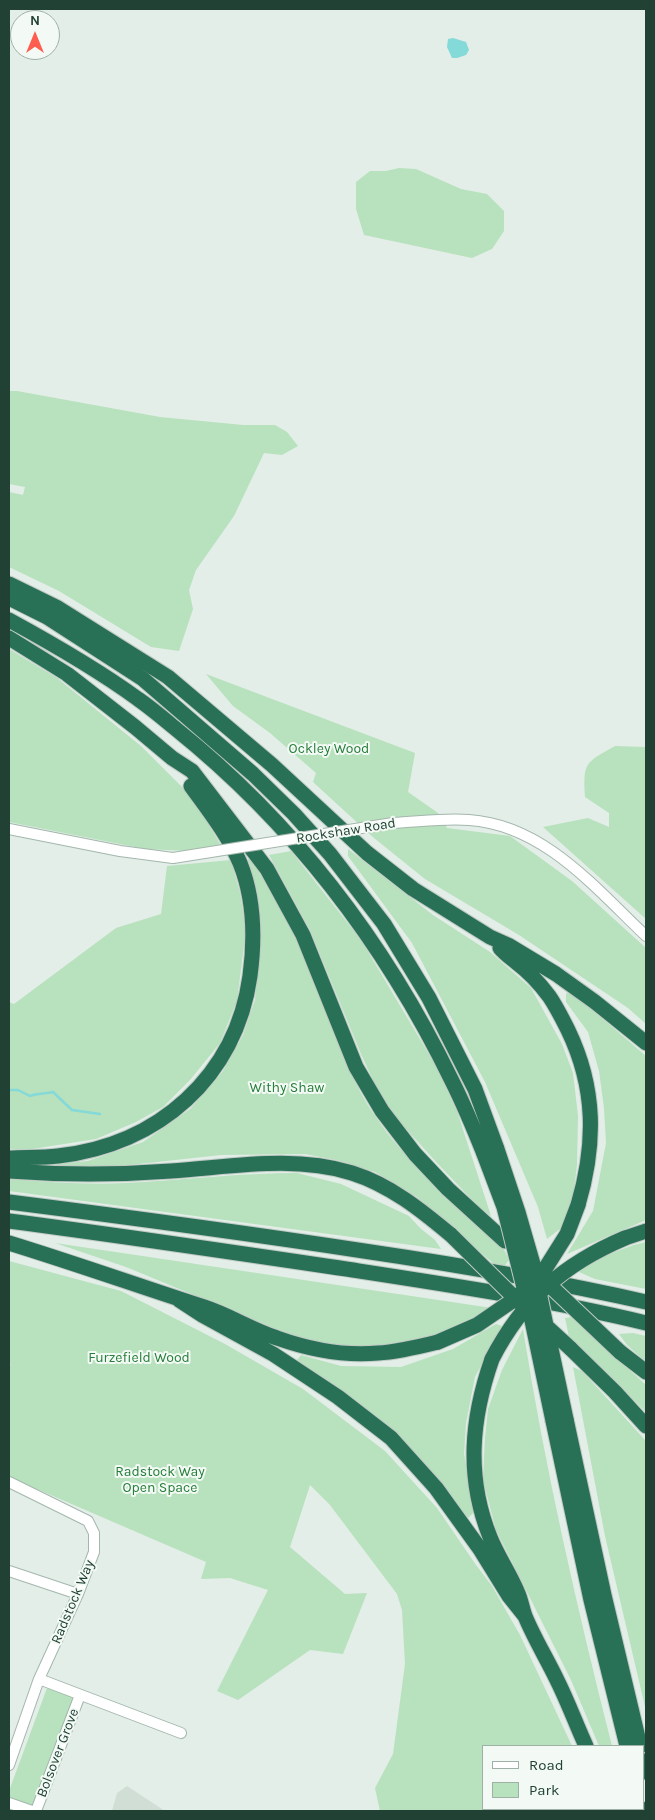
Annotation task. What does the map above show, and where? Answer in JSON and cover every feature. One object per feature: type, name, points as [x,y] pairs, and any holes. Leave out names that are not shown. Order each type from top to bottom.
[{"type":"highway","points":[[9,584],[58,608],[168,677],[272,765],[367,852],[413,889],[490,937],[508,945],[556,974],[595,1002],[646,1043]]},
{"type":"highway","points":[[9,598],[47,617],[143,679],[253,774],[294,814],[330,854],[384,924],[429,998],[475,1089],[531,1316],[560,1420],[604,1595],[640,1745]]},
{"type":"highway","points":[[9,620],[58,647],[138,699],[209,756],[278,822],[336,891],[381,955],[491,1151]]},
{"type":"highway","points":[[9,638],[68,674],[172,758],[192,771],[267,869],[303,935],[356,1067],[382,1111],[416,1154],[443,1183],[620,1352],[646,1372]]},
{"type":"highway","points":[[9,1158],[58,1156],[94,1149],[122,1140],[153,1126],[177,1109],[202,1085],[223,1056],[238,1023],[248,991],[252,958],[253,928],[247,889],[240,864],[225,834],[172,758]]},
{"type":"highway","points":[[9,1244],[77,1264],[179,1300],[206,1307],[277,1338],[314,1348],[350,1353],[376,1354],[438,1342],[477,1325],[514,1299],[545,1268],[567,1234],[578,1205],[589,1165],[591,1123],[585,1076],[577,1049],[560,1015],[549,996],[536,980],[504,953],[490,937]]},
{"type":"highway","points":[[9,1171],[61,1175],[127,1174],[268,1163],[308,1164],[354,1174],[402,1197],[451,1235],[505,1289],[570,1348],[621,1398],[646,1426]]},
{"type":"highway","points":[[9,1202],[223,1230],[432,1261],[573,1286],[646,1302]]},
{"type":"highway","points":[[9,1221],[404,1278],[501,1294],[646,1323]]},
{"type":"highway","points":[[586,1745],[558,1682],[525,1616],[518,1592],[490,1538],[481,1513],[473,1454],[475,1422],[481,1394],[492,1359],[514,1321],[549,1283],[567,1269],[597,1250],[646,1231]]},
{"type":"highway","points":[[179,1300],[289,1365],[338,1397],[391,1438],[436,1488],[480,1549],[509,1596],[525,1616]]},
{"type":"highway","points":[[560,1420],[591,1600],[627,1745]]},
{"type":"street","name":"Rockshaw Road","points":[[9,829],[120,851],[173,858],[393,823],[450,819],[490,823],[517,832],[557,854],[586,878],[646,936]]},
{"type":"street","name":"Radstock Way","points":[[9,1482],[88,1521],[94,1533],[94,1552],[78,1594],[39,1679],[9,1765]]},
{"type":"street","points":[[9,1571],[78,1594]]},
{"type":"street","name":"Bolsover Grove","points":[[39,1679],[181,1734]]},
{"type":"street","name":"Bolsover Grove","points":[[9,1803],[34,1811],[80,1695]]},
{"type":"shaded area","points":[[127,1786],[165,1811],[112,1811],[117,1793]]},
{"type":"green space","points":[[399,168],[416,169],[461,189],[487,194],[504,211],[504,231],[492,249],[472,258],[364,235],[356,209],[356,182],[370,171],[386,171]]},
{"type":"green space","points":[[9,391],[160,417],[243,425],[275,425],[287,432],[298,446],[282,455],[264,453],[234,516],[196,570],[189,590],[193,609],[179,651],[151,647],[59,591],[9,567],[9,492],[23,495],[25,487],[9,484]]},
{"type":"green space","points":[[9,649],[57,678],[141,746],[182,787],[207,821],[221,846],[190,851],[145,849],[9,822]]},
{"type":"green space","name":"Ockley Wood","points":[[206,674],[415,753],[408,792],[438,813],[447,828],[510,836],[572,881],[646,948],[646,1024],[628,1008],[519,935],[425,879],[374,838],[313,782],[316,773],[270,733],[233,706]]},
{"type":"green space","points":[[615,746],[646,747],[646,919],[543,827],[588,818],[609,827],[609,813],[585,797],[585,777],[588,765],[592,760]]},
{"type":"green space","points":[[348,849],[433,915],[490,952],[531,988],[562,1044],[573,1073],[578,1116],[577,1165],[573,1199],[560,1229],[547,1239],[538,1207],[485,1082],[412,943],[348,856]]},
{"type":"green space","points":[[291,851],[361,940],[436,1066],[457,1111],[491,1216],[480,1208],[399,1121],[377,1089],[310,930],[269,855]]},
{"type":"green space","name":"Withy Shaw","points":[[250,859],[276,899],[299,942],[312,971],[346,1062],[363,1097],[386,1132],[401,1150],[450,1199],[502,1246],[509,1259],[502,1271],[417,1197],[375,1172],[336,1160],[305,1154],[221,1155],[102,1168],[55,1167],[58,1164],[88,1161],[143,1142],[190,1109],[223,1071],[243,1035],[255,1000],[259,959],[259,909],[246,860]]},
{"type":"green space","points":[[231,860],[240,893],[246,929],[237,1001],[220,1043],[190,1080],[163,1107],[136,1122],[96,1139],[32,1149],[9,1149],[9,1002],[14,1004],[116,928],[161,914],[167,866]]},
{"type":"green space","points":[[566,993],[575,995],[646,1056],[646,1220],[567,1254],[593,1211],[606,1143],[599,1071],[588,1032],[566,1002]]},
{"type":"green space","points":[[297,1173],[341,1184],[409,1216],[435,1240],[441,1249],[9,1191],[9,1179],[111,1184],[254,1174]]},
{"type":"green space","points":[[646,1242],[646,1289],[595,1279],[579,1272],[587,1262]]},
{"type":"green space","points":[[55,1243],[492,1308],[470,1323],[417,1341],[375,1347],[331,1346],[293,1336],[126,1267]]},
{"type":"green space","points":[[9,1261],[121,1291],[225,1344],[303,1389],[385,1451],[437,1508],[492,1586],[520,1635],[572,1745],[482,1745],[482,1810],[600,1811],[380,1811],[375,1788],[393,1754],[405,1664],[402,1610],[397,1594],[330,1505],[310,1485],[290,1547],[345,1594],[367,1593],[343,1654],[310,1650],[238,1700],[217,1691],[268,1590],[230,1578],[201,1579],[206,1562],[9,1477],[9,1365],[12,1365],[9,1364]]},
{"type":"green space","points":[[572,1317],[646,1385],[646,1412],[569,1337],[565,1318]]},
{"type":"green space","points":[[496,1324],[502,1326],[475,1377],[466,1423],[464,1454],[475,1511],[468,1518],[436,1477],[368,1412],[297,1360],[301,1355],[341,1366],[401,1367],[453,1349]]},
{"type":"green space","points":[[523,1329],[541,1434],[563,1538],[612,1745],[599,1745],[571,1680],[496,1530],[483,1480],[488,1409],[502,1370]]},
{"type":"green space","points":[[633,1333],[646,1336],[646,1362],[627,1345],[619,1334]]},
{"type":"green space","points":[[573,1367],[582,1371],[646,1441],[646,1711],[605,1536]]},
{"type":"green space","points":[[47,1688],[75,1698],[34,1807],[9,1799],[9,1791]]},
{"type":"water","points":[[453,38],[466,42],[469,50],[466,55],[452,58],[447,47],[448,39]]},
{"type":"waterway","points":[[9,1090],[18,1090],[30,1096],[53,1092],[72,1110],[100,1114]]},
{"type":"park label","name":"Furzefield Wood","points":[[139,1358]]},
{"type":"park label","name":"Radstock Way Open Space","points":[[160,1480]]}]
